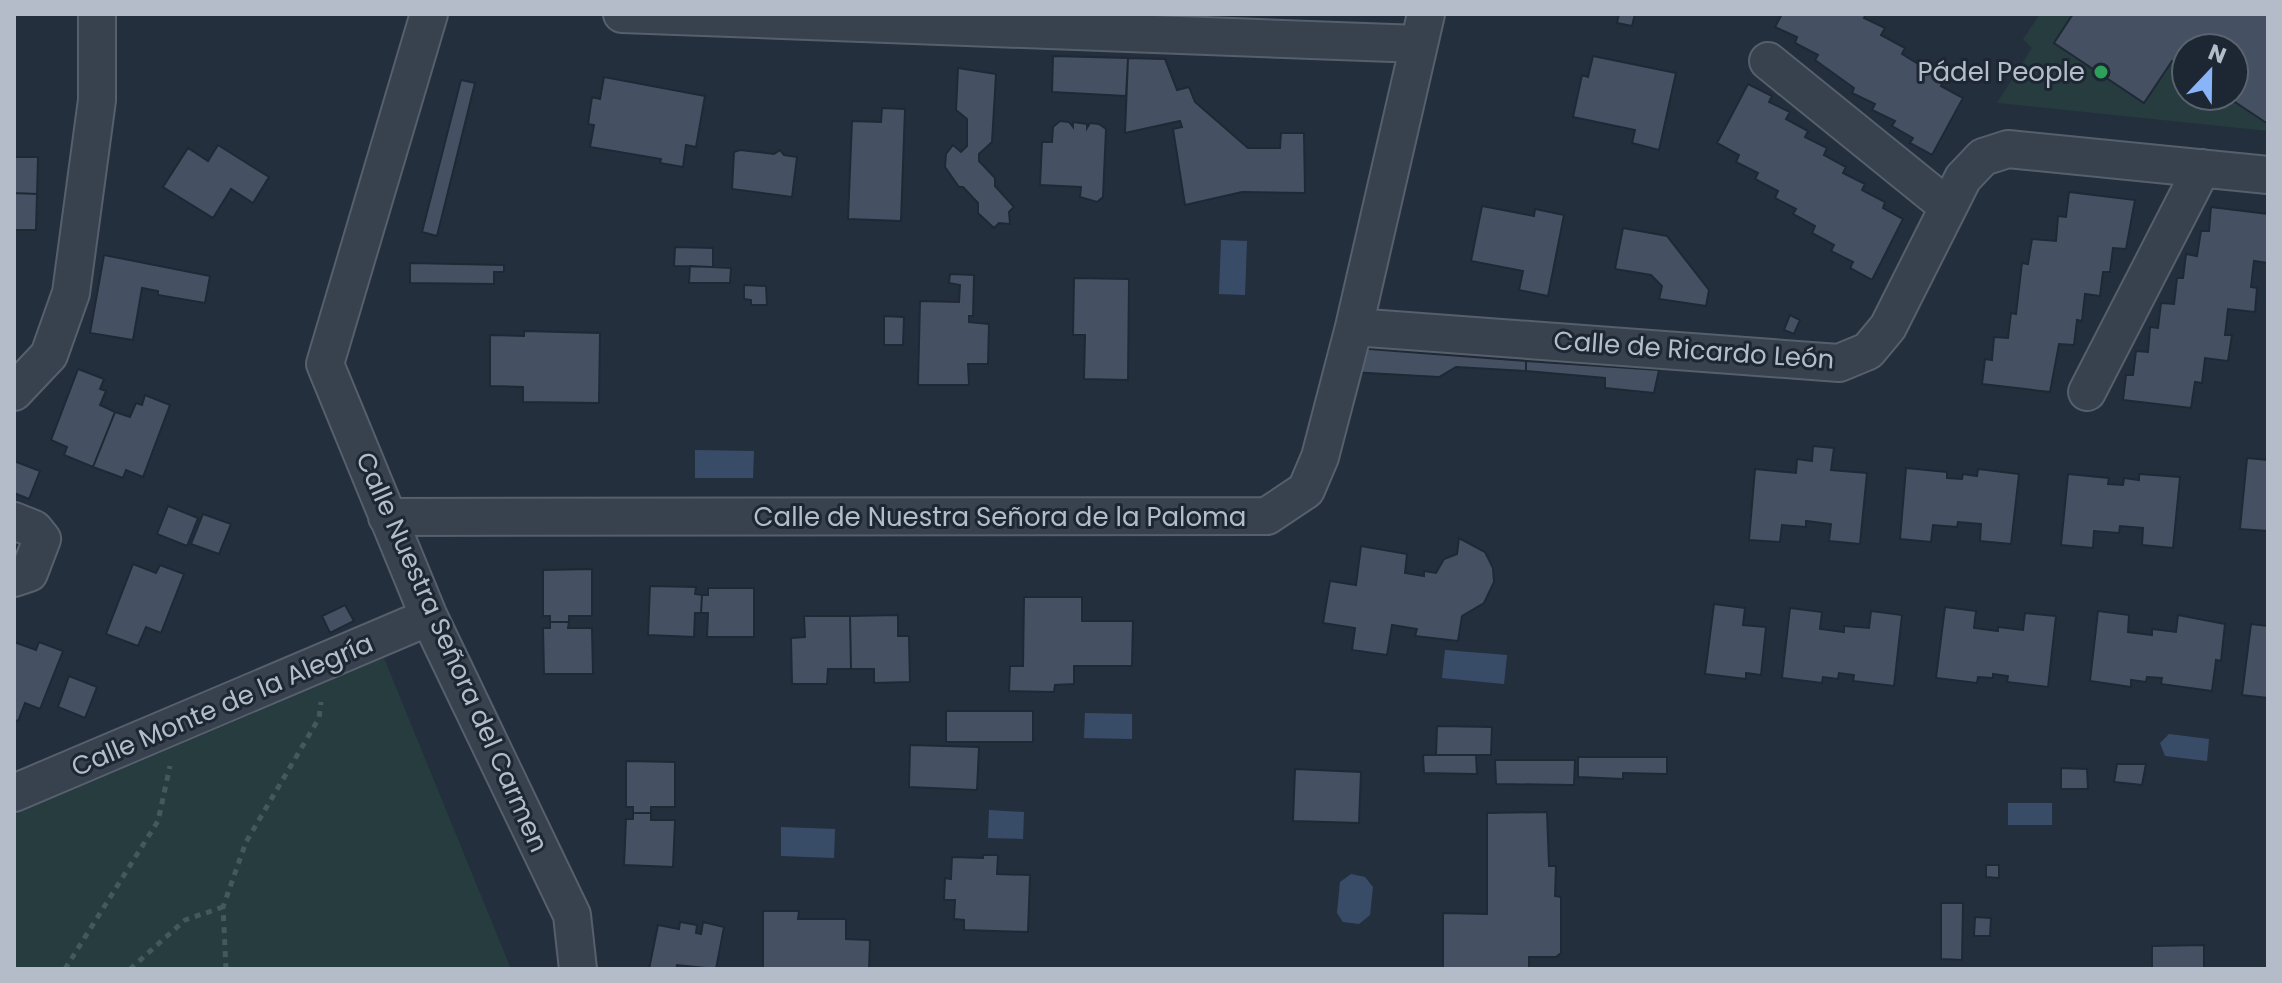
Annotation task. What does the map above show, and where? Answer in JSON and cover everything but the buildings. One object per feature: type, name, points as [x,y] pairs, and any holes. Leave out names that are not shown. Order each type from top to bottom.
[{"type":"street","points":[[14,392],[49,355],[71,293],[97,100],[97,14]]},
{"type":"street","name":"Calle Nuestra Señora del Carmen","points":[[429,14],[325,364],[429,617],[572,915],[578,969]]},
{"type":"street","points":[[622,14],[1422,29]]},
{"type":"street","name":"Calle de Nuestra Señora de la Paloma","points":[[387,517],[1267,516],[1306,490],[1320,457],[1354,327],[1422,29]]},
{"type":"street","points":[[1768,61],[1947,206]]},
{"type":"street","name":"Calle de Ricardo León","points":[[1354,327],[1839,363],[1868,351],[1888,327],[1947,206],[1963,178],[1983,157],[2008,149],[2268,175]]},
{"type":"street","points":[[2087,392],[2202,168]]},
{"type":"street","points":[[14,521],[34,529],[42,539],[29,573],[14,578]]},
{"type":"street","name":"Calle Monte de la Alegría","points":[[14,793],[429,617]]},
{"type":"path","points":[[226,969],[223,907],[246,842],[319,718],[329,660]]},
{"type":"path","points":[[65,969],[158,821],[180,722]]},
{"type":"path","points":[[130,969],[185,920],[223,907]]},
{"type":"green space","name":"Pádel People","points":[[2040,14],[2268,14],[2268,131],[1997,103],[2032,48],[2023,39]]},
{"type":"green space","points":[[384,658],[511,969],[14,969],[14,815]]},
{"type":"water","points":[[1221,240],[1247,241],[1245,295],[1219,294]]},
{"type":"water","points":[[695,450],[754,451],[753,478],[695,478]]},
{"type":"water","points":[[1445,650],[1507,655],[1504,684],[1442,678]]},
{"type":"water","points":[[1085,713],[1132,714],[1132,739],[1084,738]]},
{"type":"water","points":[[2169,734],[2209,739],[2207,761],[2165,756],[2160,743]]},
{"type":"water","points":[[2008,803],[2052,803],[2052,825],[2008,825]]},
{"type":"water","points":[[989,810],[1024,812],[1023,839],[988,838]]},
{"type":"water","points":[[781,827],[835,829],[834,858],[781,856]]},
{"type":"water","points":[[1351,874],[1365,877],[1373,887],[1370,915],[1359,924],[1343,922],[1337,913],[1340,882]]},
{"type":"place","name":"Pádel People","points":[[2101,72]]}]
